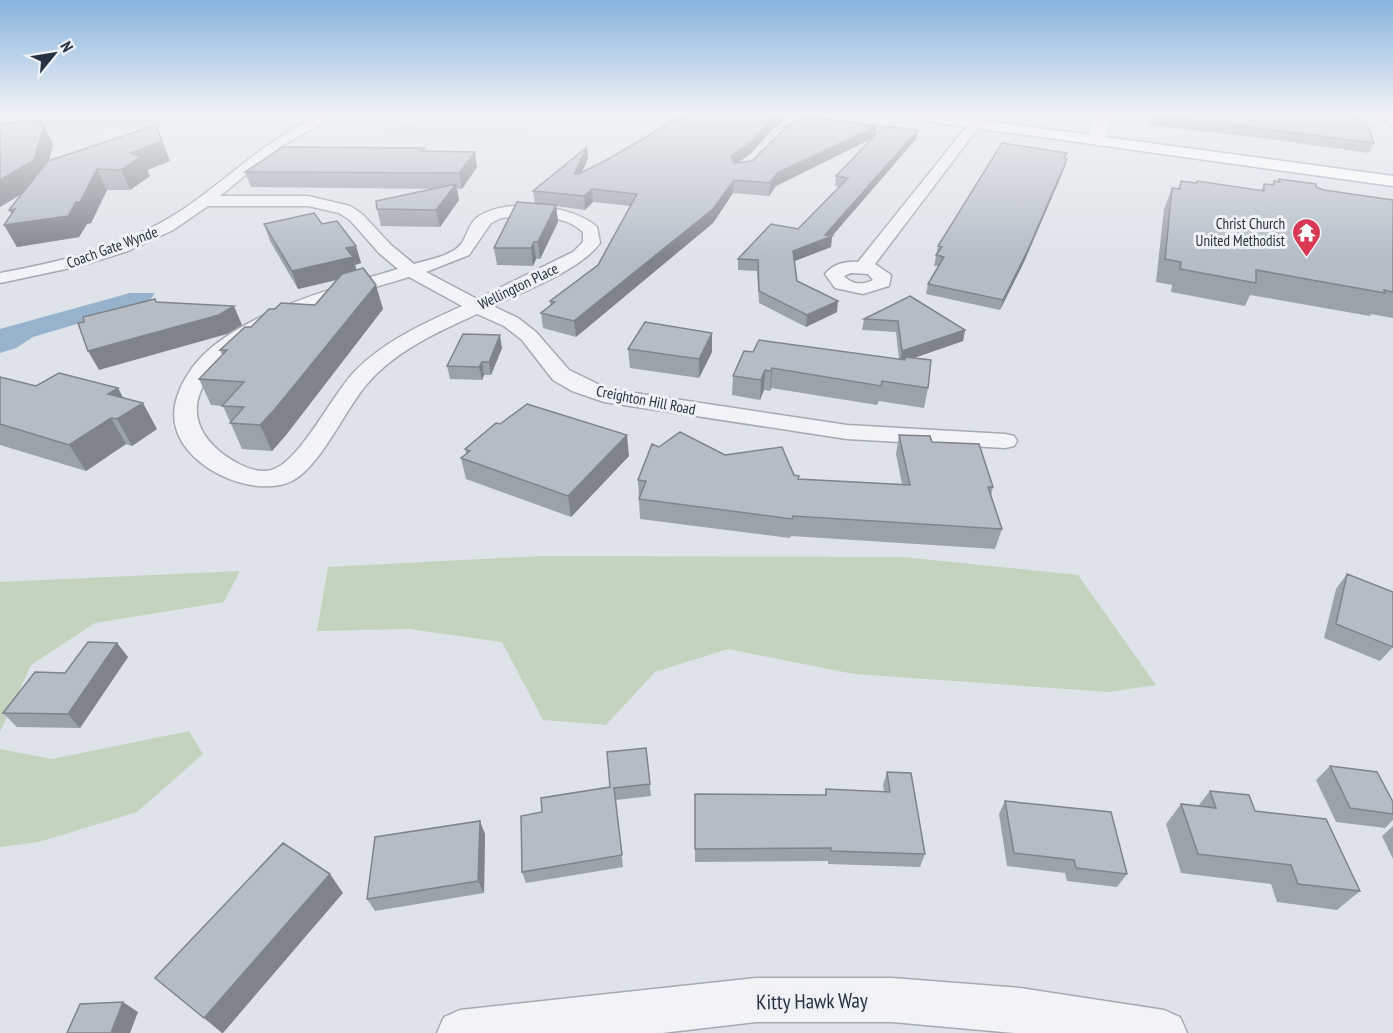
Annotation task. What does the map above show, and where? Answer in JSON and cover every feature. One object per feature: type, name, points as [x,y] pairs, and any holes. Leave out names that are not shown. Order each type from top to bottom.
[{"type":"main road","points":[[1254,162],[1393,181]]},
{"type":"street","name":"Coach Gate Wynde","points":[[0,278],[58,266],[129,244],[171,224],[206,201],[251,162]]},
{"type":"street","points":[[864,267],[945,162]]},
{"type":"street","name":"Creighton Hill Road","points":[[206,201],[308,201],[337,206],[356,217],[385,249],[412,271],[521,328],[561,375],[580,386],[604,395],[847,432],[1005,441]]},
{"type":"street","name":"Wellington Place","points":[[524,211],[555,214],[579,221],[591,231],[592,243],[579,256],[421,333],[373,366],[352,388],[302,458],[284,475],[271,479],[252,477],[230,470],[206,455],[191,437],[186,420],[188,395],[208,363],[230,344],[268,322],[316,302],[412,271],[464,251],[471,245],[477,227],[490,217],[499,214],[524,211]]},
{"type":"street","name":"Kitty Hawk Way","points":[[460,1033],[756,1000],[869,1000],[1020,1011],[1164,1033]]},
{"type":"green space","points":[[540,556],[903,557],[1078,575],[1156,685],[1109,692],[854,674],[728,649],[655,672],[606,725],[543,720],[502,642],[409,629],[317,631],[328,567]]},
{"type":"green space","points":[[240,571],[224,602],[95,623],[31,665],[0,732],[0,582]]},
{"type":"green space","points":[[189,731],[203,754],[137,812],[39,842],[0,847],[0,749],[52,759]]},
{"type":"water","points":[[130,293],[155,293],[148,303],[33,337],[16,348],[0,353],[0,329]]},
{"type":"building","points":[[0,162],[30,162],[0,180]]},
{"type":"building","points":[[47,162],[133,162],[121,170],[97,169],[80,202],[76,202],[68,216],[4,225],[15,209],[9,210]]},
{"type":"building","points":[[260,162],[467,162],[459,173],[245,172]]},
{"type":"building","points":[[568,162],[580,162],[574,174],[579,174],[602,162],[800,162],[777,173],[770,183],[734,180],[713,209],[574,321],[541,313],[555,302],[550,301],[598,265],[637,194],[592,189],[584,196],[533,191]]},
{"type":"building","points":[[849,162],[889,162],[825,235],[832,236],[793,251],[797,281],[838,301],[807,315],[759,291],[758,260],[738,259],[771,224],[798,229],[848,178],[836,176]]},
{"type":"building","points":[[990,162],[1066,162],[1027,252],[1003,300],[928,284],[944,257],[936,255],[942,247],[938,246]]},
{"type":"building","points":[[1279,179],[1316,184],[1316,187],[1324,190],[1393,200],[1393,292],[1384,290],[1385,293],[1256,270],[1256,283],[1180,269],[1181,262],[1165,259],[1172,188],[1180,189],[1181,181],[1197,183],[1197,181],[1264,191],[1264,184],[1274,185],[1274,181],[1280,182]]},
{"type":"building","points":[[456,184],[436,210],[377,209],[376,201]]},
{"type":"building","points":[[517,202],[556,205],[538,242],[534,242],[531,248],[494,248]]},
{"type":"building","points":[[314,213],[322,224],[337,221],[356,246],[346,248],[353,257],[292,271],[264,224]]},
{"type":"building","points":[[363,268],[376,285],[275,409],[260,425],[230,423],[244,407],[222,406],[244,382],[199,379],[227,350],[220,350],[245,327],[251,327],[269,309],[275,309],[281,303],[315,305],[342,274]]},
{"type":"building","points":[[910,296],[965,330],[902,351],[898,321],[864,319]]},
{"type":"building","points":[[155,299],[156,302],[234,306],[219,315],[88,351],[78,323],[84,322],[83,317]]},
{"type":"building","points":[[645,322],[712,333],[699,359],[628,349]]},
{"type":"building","points":[[463,334],[500,335],[489,362],[482,362],[479,367],[447,366]]},
{"type":"building","points":[[759,340],[905,360],[905,357],[931,360],[928,388],[882,381],[881,386],[772,368],[771,371],[765,370],[761,380],[733,376],[744,351],[753,352]]},
{"type":"building","points":[[59,373],[118,388],[108,394],[143,403],[117,419],[111,418],[69,445],[0,424],[0,377],[36,386]]},
{"type":"building","points":[[527,404],[627,435],[568,496],[461,458],[470,451],[465,449],[496,423],[500,424]]},
{"type":"building","points":[[680,432],[725,455],[782,447],[794,475],[799,476],[798,479],[910,485],[899,435],[930,436],[932,442],[979,444],[993,487],[988,487],[1002,529],[793,516],[792,519],[639,499],[646,481],[638,480],[652,444],[659,447]]},
{"type":"building","points":[[1347,574],[1393,592],[1393,647],[1336,624]]},
{"type":"building","points":[[88,642],[117,643],[68,714],[3,713],[35,672],[65,673]]},
{"type":"building","points":[[646,748],[650,784],[614,788],[622,855],[522,872],[521,816],[542,812],[541,798],[610,787],[607,752]]},
{"type":"building","points":[[1330,766],[1377,772],[1393,802],[1393,814],[1350,808]]},
{"type":"building","points":[[887,772],[911,773],[925,854],[831,851],[831,848],[695,849],[695,794],[826,795],[826,789],[890,792]]},
{"type":"building","points":[[1210,791],[1249,795],[1255,811],[1326,819],[1360,891],[1298,884],[1291,865],[1198,854],[1181,804],[1216,808]]},
{"type":"building","points":[[1005,801],[1111,812],[1127,874],[1076,868],[1074,860],[1014,853]]},
{"type":"building","points":[[480,821],[478,881],[367,899],[375,837]]},
{"type":"building","points":[[283,843],[330,874],[204,1018],[155,978]]},
{"type":"building","points":[[123,1002],[111,1033],[67,1033],[80,1004]]},
{"type":"place","name":"Christ Church United Methodist","points":[[1306,258]]}]
